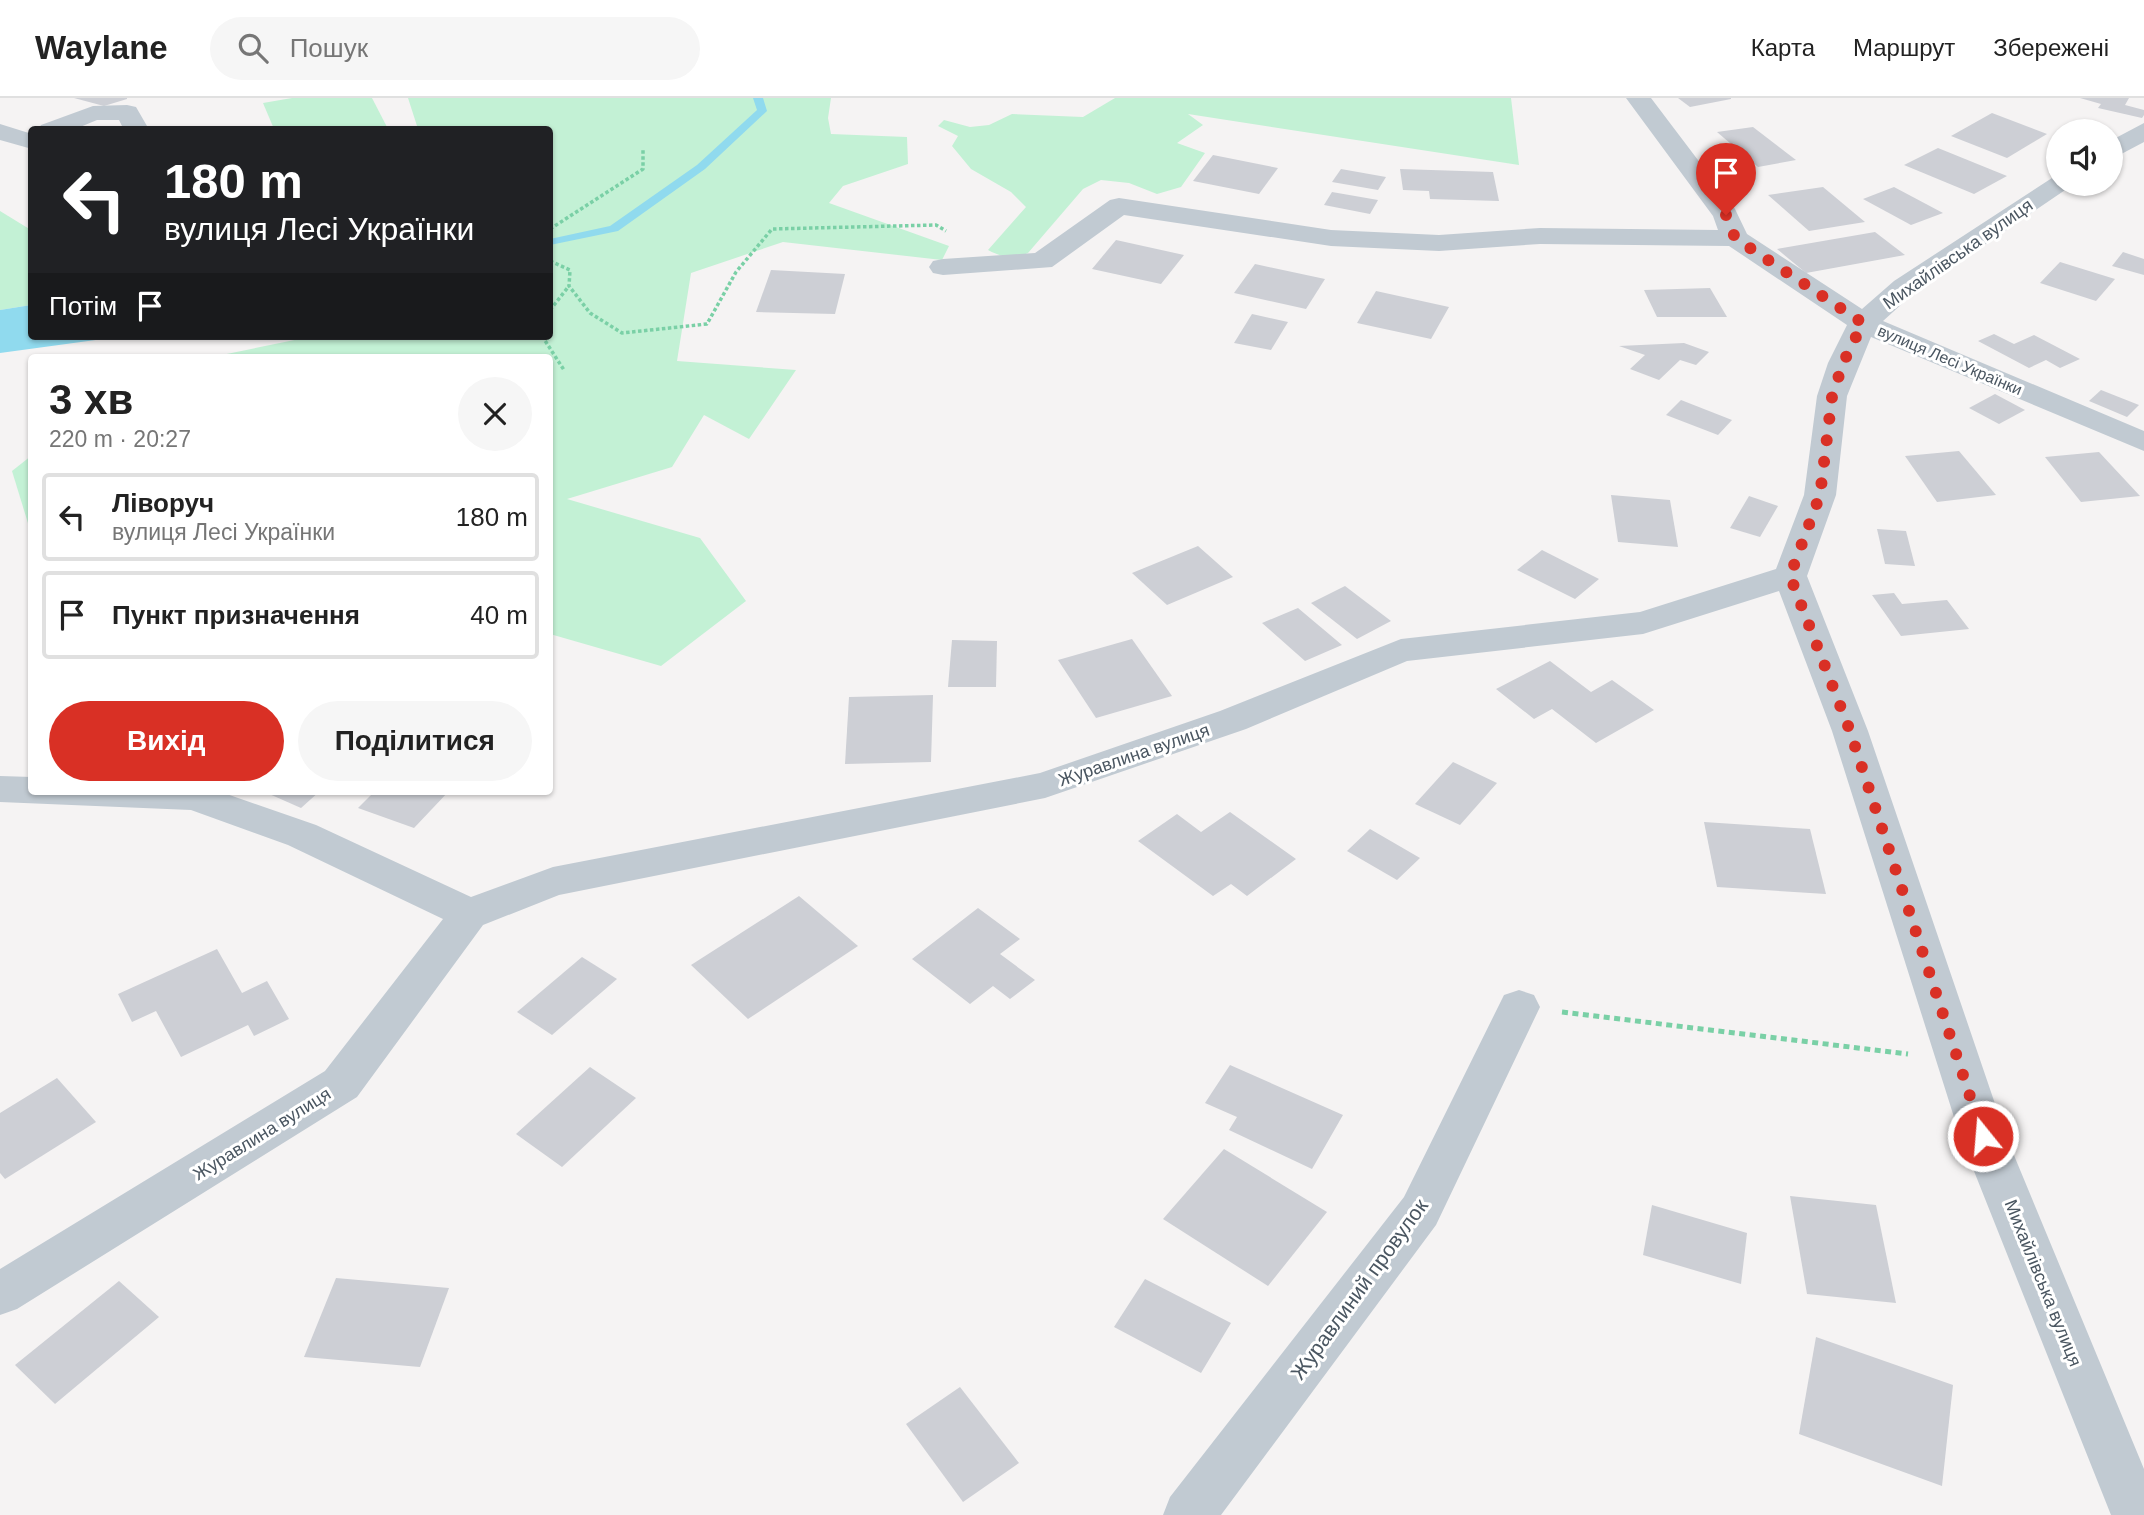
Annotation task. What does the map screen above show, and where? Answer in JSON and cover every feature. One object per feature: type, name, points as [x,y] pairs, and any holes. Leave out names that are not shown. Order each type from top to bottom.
[{"type":"street","points":[[943,267],[1042,261],[1119,206],[1345,238],[1439,243],[1540,236],[1735,238],[1726,215],[1637,98]]},
{"type":"street","points":[[60,126],[93,113],[127,112],[135,126]]},
{"type":"street","points":[[2123,144],[2144,131]]},
{"type":"street","name":"Михайлівська вулиця","points":[[2046,194],[1904,287],[1863,323],[1843,363],[1832,397],[1820,495],[1790,576],[1850,731],[1961,1060],[1983,1136],[2137,1515]]},
{"type":"street","name":"вулиця Лесі Українки","points":[[1735,238],[1863,323],[2144,442]]},
{"type":"street","name":"Журавлина вулиця","points":[[0,1294],[341,1084],[469,914],[553,882],[1045,785],[1233,720],[1401,650],[1643,624],[1790,576]]},
{"type":"street","points":[[0,789],[28,790]]},
{"type":"street","points":[[144,795],[194,797],[302,835],[469,914]]},
{"type":"street","name":"Журавлиний провулок","points":[[1189,1515],[1420,1211],[1519,1007]]},
{"type":"path","points":[[553,227],[643,169],[643,148]]},
{"type":"path","points":[[569,286],[590,313],[622,333],[707,324],[736,272],[772,229],[936,225],[997,264]]},
{"type":"path","points":[[553,262],[570,270],[569,286],[553,306]]},
{"type":"path","points":[[545,340],[564,370]]},
{"type":"path","points":[[1519,1007],[1961,1060]]},
{"type":"green space","points":[[292,98],[372,98],[386,126],[273,126],[263,103]]},
{"type":"green space","points":[[408,98],[831,98],[828,118],[831,134],[907,137],[908,164],[843,186],[829,203],[949,246],[942,260],[783,242],[691,273],[677,361],[796,370],[749,439],[704,415],[672,467],[567,499],[700,538],[746,601],[661,666],[553,635],[553,354],[227,354],[295,340],[553,340],[553,126],[417,126]]},
{"type":"green space","points":[[1115,98],[1511,98],[1519,165],[1188,114],[1203,125],[1177,143],[1205,153],[1181,187],[1157,194],[1129,183],[1101,180],[1083,189],[1028,253],[1008,257],[988,250],[1026,207],[1011,192],[971,169],[952,146],[958,136],[938,126],[944,120],[970,127],[989,125],[1012,114],[1083,117]]},
{"type":"green space","points":[[0,211],[28,228],[28,305],[0,310]]},
{"type":"green space","points":[[28,458],[28,523],[12,471]]},
{"type":"water","points":[[28,305],[28,340],[96,340],[0,353],[0,310]]},
{"type":"building","points":[[74,98],[127,98],[127,99],[104,106]]},
{"type":"building","points":[[1678,98],[1731,98],[1731,99],[1690,107]]},
{"type":"building","points":[[2080,98],[2129,98],[2125,105],[2144,110],[2144,115],[2142,118],[2098,108],[2101,104]]},
{"type":"building","points":[[1992,113],[2046,134],[2007,158],[1951,136]]},
{"type":"building","points":[[1753,127],[1796,160],[1758,167],[1717,132]]},
{"type":"building","points":[[1938,148],[2007,176],[1974,194],[1904,165]]},
{"type":"building","points":[[1213,155],[1278,168],[1259,194],[1193,181]]},
{"type":"building","points":[[1341,169],[1386,177],[1378,190],[1332,182]]},
{"type":"building","points":[[1400,169],[1493,172],[1499,201],[1430,199],[1429,191],[1403,190]]},
{"type":"building","points":[[1823,187],[1865,222],[1809,231],[1768,195]]},
{"type":"building","points":[[1894,187],[1943,213],[1911,225],[1863,199]]},
{"type":"building","points":[[1332,192],[1378,200],[1370,214],[1324,205]]},
{"type":"building","points":[[1875,232],[1905,255],[1806,273],[1777,249]]},
{"type":"building","points":[[1116,240],[1184,255],[1161,284],[1092,269]]},
{"type":"building","points":[[2123,252],[2144,259],[2144,275],[2112,266]]},
{"type":"building","points":[[2060,262],[2115,279],[2096,301],[2040,283]]},
{"type":"building","points":[[1255,264],[1325,279],[1306,309],[1234,293]]},
{"type":"building","points":[[771,270],[845,274],[835,314],[756,312]]},
{"type":"building","points":[[1710,288],[1727,317],[1657,317],[1644,290]]},
{"type":"building","points":[[1376,291],[1449,307],[1431,339],[1357,323]]},
{"type":"building","points":[[1252,314],[1288,322],[1271,350],[1234,343]]},
{"type":"building","points":[[1994,334],[2014,344],[2034,335],[2080,359],[2060,368],[2046,360],[2029,368],[1978,341]]},
{"type":"building","points":[[1684,343],[1709,352],[1696,365],[1680,360],[1659,380],[1630,369],[1645,355],[1619,346]]},
{"type":"building","points":[[2101,390],[2139,405],[2127,417],[2089,401]]},
{"type":"building","points":[[1995,394],[2025,410],[1999,424],[1969,408]]},
{"type":"building","points":[[1681,400],[1732,420],[1718,435],[1666,415]]},
{"type":"building","points":[[1959,451],[1996,495],[1937,502],[1905,456]]},
{"type":"building","points":[[2099,452],[2140,496],[2081,502],[2045,457]]},
{"type":"building","points":[[1611,495],[1670,500],[1678,547],[1618,542]]},
{"type":"building","points":[[1749,496],[1778,506],[1760,537],[1730,528]]},
{"type":"building","points":[[1877,529],[1906,531],[1915,566],[1885,564]]},
{"type":"building","points":[[1198,546],[1233,577],[1167,605],[1132,573]]},
{"type":"building","points":[[1542,550],[1599,579],[1575,599],[1517,570]]},
{"type":"building","points":[[1345,586],[1391,621],[1357,639],[1311,603]]},
{"type":"building","points":[[1894,593],[1902,604],[1947,600],[1969,629],[1901,636],[1872,595]]},
{"type":"building","points":[[1298,608],[1342,645],[1305,661],[1262,623]]},
{"type":"building","points":[[1132,639],[1172,696],[1096,718],[1058,660]]},
{"type":"building","points":[[952,640],[997,641],[996,687],[948,687]]},
{"type":"building","points":[[1550,661],[1591,692],[1612,680],[1654,710],[1596,743],[1552,709],[1534,719],[1496,689]]},
{"type":"building","points":[[933,695],[931,762],[845,764],[849,697]]},
{"type":"building","points":[[1453,762],[1497,783],[1460,825],[1415,804]]},
{"type":"building","points":[[272,795],[316,795],[301,808]]},
{"type":"building","points":[[371,795],[445,795],[414,828],[358,808]]},
{"type":"building","points":[[1230,812],[1296,859],[1247,896],[1231,884],[1213,896],[1138,841],[1177,814],[1201,832]]},
{"type":"building","points":[[1704,822],[1810,829],[1826,894],[1717,887]]},
{"type":"building","points":[[1370,829],[1420,858],[1397,880],[1347,851]]},
{"type":"building","points":[[799,896],[858,946],[748,1019],[691,965]]},
{"type":"building","points":[[978,908],[1020,939],[1000,954],[1035,980],[1010,999],[993,986],[970,1004],[912,959]]},
{"type":"building","points":[[217,949],[242,993],[267,981],[289,1019],[254,1036],[248,1025],[181,1057],[156,1011],[132,1022],[118,994]]},
{"type":"building","points":[[582,957],[617,979],[552,1035],[517,1012]]},
{"type":"building","points":[[1230,1065],[1343,1115],[1312,1169],[1229,1130],[1237,1117],[1205,1103]]},
{"type":"building","points":[[590,1067],[636,1098],[562,1167],[516,1134]]},
{"type":"building","points":[[57,1078],[96,1122],[5,1179],[0,1173],[0,1113]]},
{"type":"building","points":[[1224,1149],[1327,1212],[1268,1286],[1163,1219]]},
{"type":"building","points":[[1790,1196],[1876,1205],[1896,1303],[1807,1294]]},
{"type":"building","points":[[1652,1205],[1747,1233],[1741,1284],[1643,1255]]},
{"type":"building","points":[[336,1278],[449,1288],[420,1367],[304,1357]]},
{"type":"building","points":[[1145,1279],[1231,1323],[1201,1373],[1114,1327]]},
{"type":"building","points":[[119,1281],[159,1317],[55,1404],[15,1365]]},
{"type":"building","points":[[1816,1337],[1953,1385],[1942,1486],[1799,1434]]},
{"type":"building","points":[[960,1387],[1019,1463],[963,1502],[906,1424]]},
{"type":"waterway","points":[[553,241],[614,229],[701,167],[762,111],[758,98]]},
{"type":"route","points":[[1726,215],[1735,238],[1863,323],[1843,363],[1832,397],[1820,495],[1790,576],[1850,731],[1961,1060],[1983,1136]]}]
